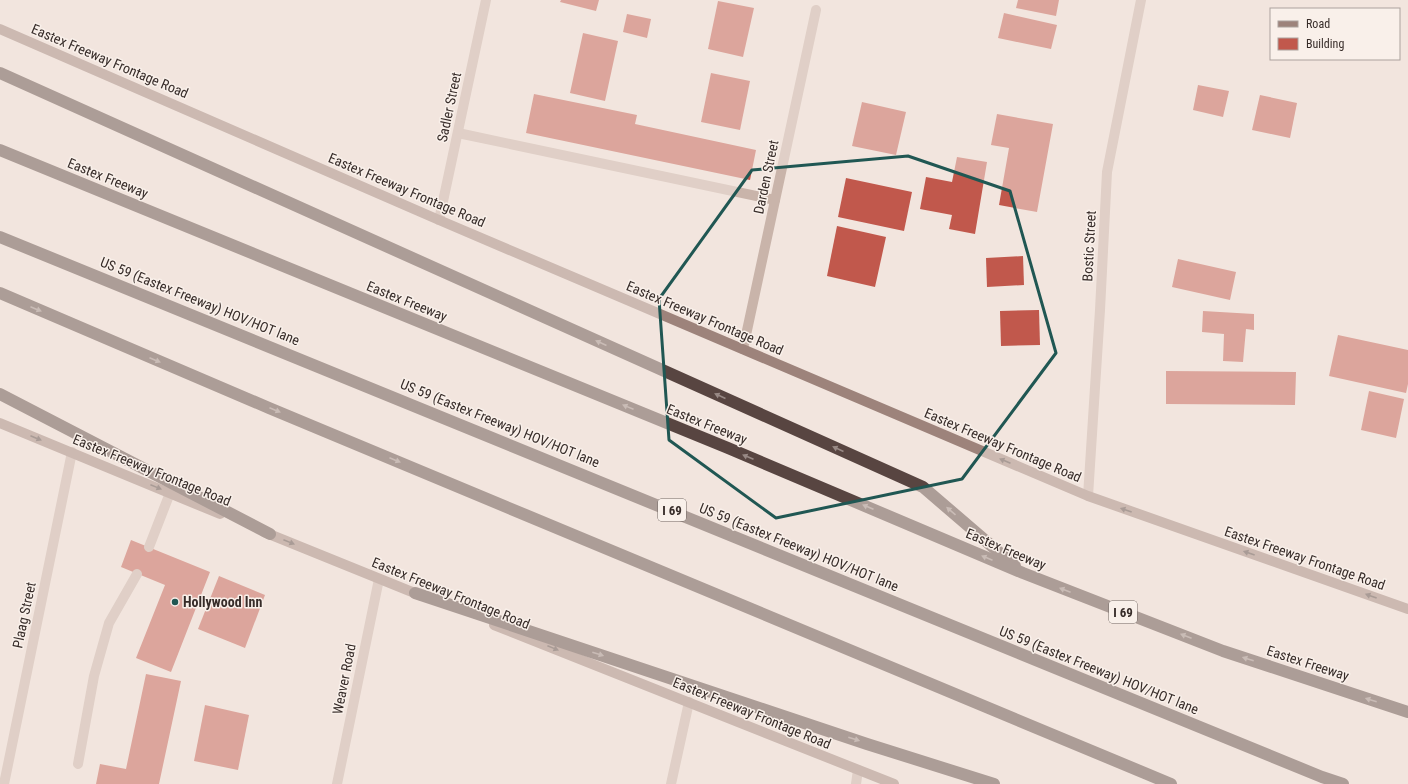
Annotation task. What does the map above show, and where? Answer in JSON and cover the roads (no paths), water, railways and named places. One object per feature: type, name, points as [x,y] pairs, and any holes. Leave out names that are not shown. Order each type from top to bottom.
[{"type":"highway","points":[[0,73],[923,487],[1023,573]]},
{"type":"highway","name":"Eastex Freeway","points":[[0,150],[728,448],[1023,573],[1222,651],[1408,712]]},
{"type":"highway","name":"US 59 (Eastex Freeway) HOV/HOT lane","points":[[0,237],[275,347],[1127,698],[1322,777],[1343,784]]},
{"type":"highway","points":[[0,293],[283,414],[1171,784]]},
{"type":"highway","points":[[0,394],[270,534]]},
{"type":"highway","points":[[414,593],[859,741],[994,784]]},
{"type":"main road","name":"Eastex Freeway Frontage Road","points":[[0,29],[439,220],[1088,496],[1408,609]]},
{"type":"main road","name":"Eastex Freeway Frontage Road","points":[[0,422],[379,579],[894,784]]},
{"type":"street","name":"Sadler Street","points":[[439,220],[486,0]]},
{"type":"street","name":"Bostic Street","points":[[1088,496],[1107,172],[1141,0]]},
{"type":"street","name":"Darden Street","points":[[743,349],[816,10]]},
{"type":"street","points":[[458,133],[775,200]]},
{"type":"street","name":"Plaag Street","points":[[4,784],[72,452]]},
{"type":"street","points":[[149,547],[170,493]]},
{"type":"street","points":[[78,764],[94,676],[109,623],[137,574]]},
{"type":"street","name":"Weaver Road","points":[[337,784],[379,579]]},
{"type":"street","points":[[671,784],[689,702]]},
{"type":"street","points":[[856,784],[858,770]]},
{"type":"place","name":"Hollywood Inn","points":[[175,602]]}]
